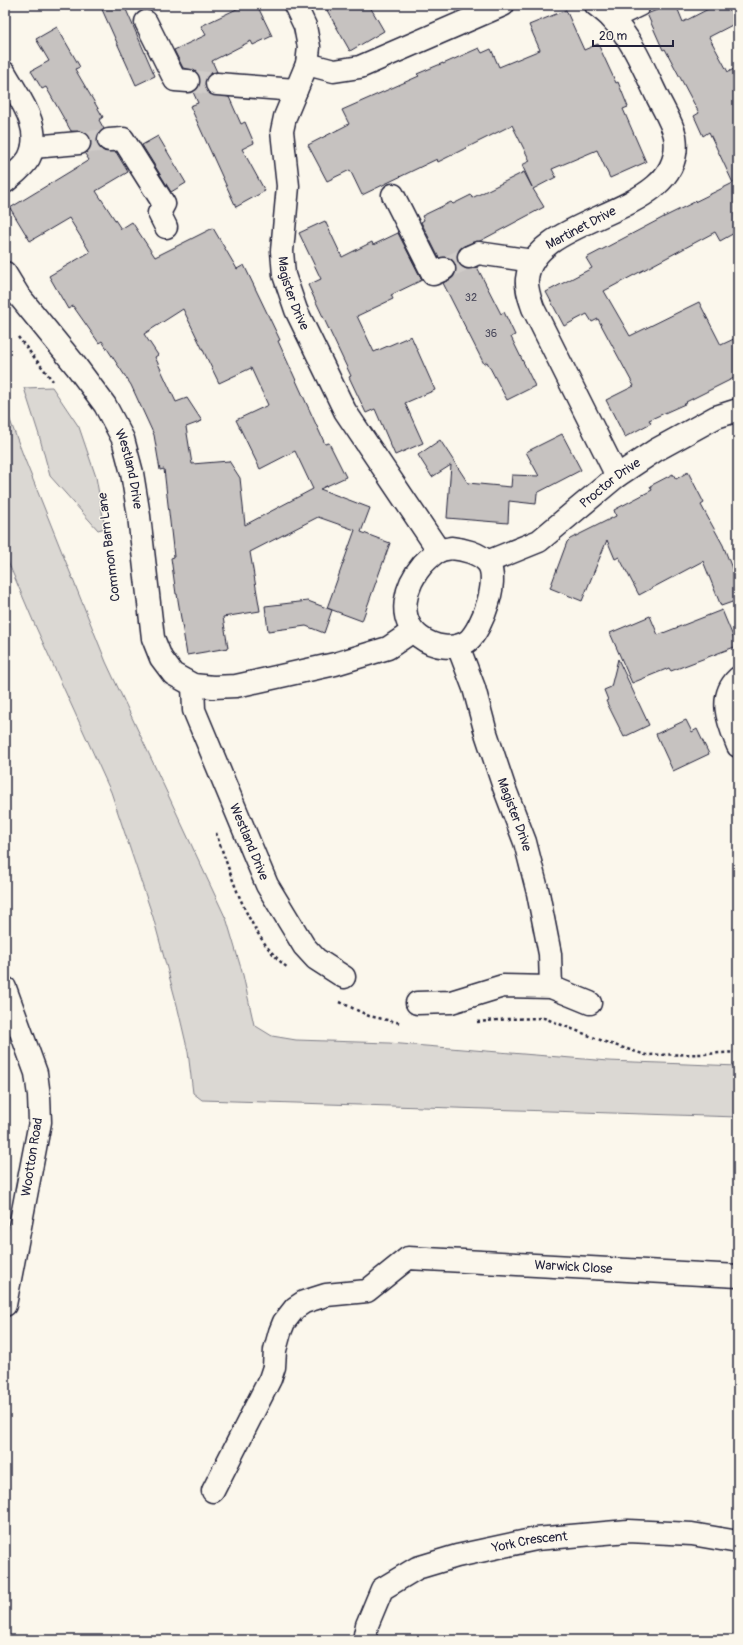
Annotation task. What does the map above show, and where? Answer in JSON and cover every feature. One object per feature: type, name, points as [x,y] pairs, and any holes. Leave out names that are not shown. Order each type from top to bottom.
[{"type":"street","name":"Magister Drive","points":[[295,5],[306,26],[309,47],[307,64],[285,117],[282,131],[288,186],[282,251],[284,275],[296,310],[345,411],[439,551]]},
{"type":"street","points":[[307,64],[334,70],[360,67],[503,5]]},
{"type":"street","points":[[604,12],[639,5]]},
{"type":"street","name":"Martinet Drive","points":[[604,12],[626,37],[640,61],[670,122],[675,135],[675,152],[670,170],[642,197],[560,237],[544,247],[533,261],[527,278],[528,292],[533,308],[618,476]]},
{"type":"street","points":[[146,22],[175,80],[188,81]]},
{"type":"street","points":[[5,73],[31,119],[34,133],[33,147],[28,159],[18,172],[5,182]]},
{"type":"street","points":[[217,84],[296,90]]},
{"type":"street","points":[[109,140],[123,139],[164,204],[158,213],[166,227]]},
{"type":"street","points":[[33,147],[79,143]]},
{"type":"street","points":[[393,195],[433,274],[444,269]]},
{"type":"street","points":[[468,257],[478,253],[533,261]]},
{"type":"street","name":"Westland Drive","points":[[5,273],[19,296],[76,366],[105,405],[123,440],[132,473],[139,516],[153,638],[161,658],[173,674],[193,685],[213,687],[236,686],[335,664],[388,648],[413,631]]},
{"type":"street","name":"Proctor Drive","points":[[487,562],[539,541],[618,476],[656,450],[710,420],[738,410]]},
{"type":"street","points":[[451,548],[462,549],[474,553],[487,562],[491,570],[492,581],[486,611],[474,635],[467,642],[458,646],[445,647],[433,644],[421,638],[413,631],[408,623],[405,610],[406,595],[419,569],[427,560],[439,551],[451,548]]},
{"type":"street","name":"Magister Drive","points":[[458,646],[474,688],[486,733],[504,787],[525,842],[538,893],[550,954],[551,987]]},
{"type":"street","points":[[738,678],[733,682],[727,694],[726,710],[730,726],[738,746]]},
{"type":"street","name":"Westland Drive","points":[[193,685],[194,710],[267,884],[304,946],[316,959],[344,977]]},
{"type":"street","points":[[417,1003],[451,1002],[503,986],[551,987],[590,1003]]},
{"type":"street","name":"Wootton Road","points":[[5,988],[36,1073],[40,1096],[40,1122],[5,1305]]},
{"type":"street","name":"Warwick Close","points":[[213,1491],[270,1380],[274,1367],[275,1350],[280,1332],[284,1322],[295,1308],[304,1302],[326,1295],[367,1291],[408,1258],[738,1276]]},
{"type":"street","name":"York Crescent","points":[[364,1640],[367,1625],[382,1589],[418,1568],[457,1556],[536,1539],[628,1531],[692,1534],[738,1542]]},
{"type":"path","points":[[16,335],[54,382]]},
{"type":"path","points":[[215,830],[240,898],[260,937],[279,961],[289,969]]},
{"type":"path","points":[[336,1001],[369,1016],[405,1024]]},
{"type":"path","points":[[471,1022],[508,1018],[544,1018],[608,1043],[646,1055],[738,1052]]},
{"type":"shaded area","points":[[52,387],[79,427],[96,477],[105,528],[98,530],[50,476],[24,388]]},
{"type":"shaded area","points":[[5,407],[106,662],[227,921],[243,975],[254,1025],[272,1036],[296,1040],[389,1043],[608,1061],[738,1066],[738,1117],[202,1100],[193,1093],[188,1052],[177,1005],[153,917],[111,792],[34,623],[5,555]]},
{"type":"building","points":[[100,5],[124,5],[155,76],[136,85]]},
{"type":"building","points":[[245,5],[257,5],[272,36],[253,45],[251,41],[212,61],[217,72],[211,73],[207,77],[205,83],[206,90],[210,94],[229,97],[241,124],[245,122],[254,143],[242,149],[265,191],[236,207],[190,106],[198,103],[193,92],[198,88],[200,82],[199,76],[195,71],[183,68],[174,50],[206,35],[201,26]]},
{"type":"building","points":[[324,5],[369,5],[384,31],[350,51]]},
{"type":"building","points":[[669,5],[676,5],[683,22],[716,5],[738,5],[738,22],[709,37],[728,72],[738,67],[738,231],[720,241],[715,232],[604,291],[630,336],[699,302],[721,345],[738,337],[738,376],[686,402],[687,403],[649,420],[651,423],[625,437],[606,400],[634,386],[598,319],[592,322],[587,314],[564,326],[546,292],[592,268],[586,258],[733,183],[709,132],[703,136],[694,116],[699,113],[665,49],[663,50],[647,14]]},
{"type":"building","points":[[566,10],[584,50],[598,44],[616,83],[618,82],[628,107],[623,109],[646,162],[610,178],[597,150],[552,169],[556,177],[533,189],[544,207],[480,241],[464,246],[459,250],[457,256],[461,267],[467,269],[477,267],[501,314],[504,312],[515,335],[511,337],[535,386],[507,400],[487,362],[484,364],[443,283],[454,276],[456,270],[455,264],[452,259],[446,257],[439,258],[421,222],[424,220],[422,216],[451,202],[453,204],[471,195],[472,198],[524,172],[532,187],[522,165],[530,161],[512,125],[438,162],[437,159],[362,195],[350,170],[327,181],[308,145],[349,124],[342,110],[419,76],[417,74],[479,48],[482,53],[491,49],[499,67],[540,50],[529,25]]},
{"type":"building","points":[[57,27],[80,67],[75,69],[103,117],[99,120],[104,129],[98,135],[98,147],[104,151],[116,152],[128,172],[96,191],[121,229],[132,222],[155,257],[213,228],[237,269],[244,265],[280,340],[278,341],[325,444],[329,443],[346,477],[320,489],[370,508],[361,532],[390,543],[362,621],[327,608],[355,530],[318,517],[250,552],[260,611],[223,617],[228,648],[187,655],[171,558],[174,557],[164,469],[160,470],[154,435],[131,385],[102,341],[99,343],[73,306],[68,309],[49,276],[90,252],[69,218],[30,241],[10,208],[89,160],[85,154],[90,148],[91,142],[89,136],[84,132],[71,131],[46,87],[42,89],[31,71],[49,61],[36,39]],"holes":[[[183,309],[219,383],[251,368],[268,405],[236,420],[260,469],[295,451],[313,489],[245,525],[240,478],[229,461],[192,464],[186,427],[202,421],[187,398],[176,402],[155,357],[158,355],[144,334]]]},
{"type":"building","points":[[158,136],[186,183],[171,192],[142,145]]},
{"type":"building","points":[[325,221],[342,257],[372,242],[373,245],[398,233],[422,280],[391,295],[393,299],[357,316],[374,352],[411,336],[435,390],[405,403],[423,443],[395,455],[375,409],[366,413],[349,377],[351,376],[308,285],[321,279],[299,233]]},
{"type":"building","points":[[562,434],[581,470],[537,493],[536,504],[509,501],[508,523],[447,518],[451,465],[432,477],[418,455],[440,440],[468,483],[511,487],[512,475],[539,476],[526,452]]},
{"type":"building","points":[[688,472],[704,503],[701,505],[723,545],[738,584],[738,600],[721,606],[703,561],[639,595],[619,557],[615,559],[607,540],[582,601],[550,588],[567,542],[570,539],[616,516],[614,510],[652,490],[650,486],[673,474],[676,479]]},
{"type":"building","points":[[308,601],[332,610],[324,633],[306,626],[268,631],[265,606]]},
{"type":"building","points":[[722,610],[737,646],[671,671],[669,668],[632,683],[610,633],[650,616],[658,635]]},
{"type":"building","points":[[618,659],[649,725],[624,737],[606,701],[608,700],[604,690],[611,687]]},
{"type":"building","points":[[686,720],[692,732],[697,729],[709,754],[673,771],[656,734]]},
{"type":"tunnel","points":[[188,81],[217,84]]},
{"type":"tunnel","points":[[79,143],[109,140]]},
{"type":"tunnel","points":[[444,269],[469,257]]}]
